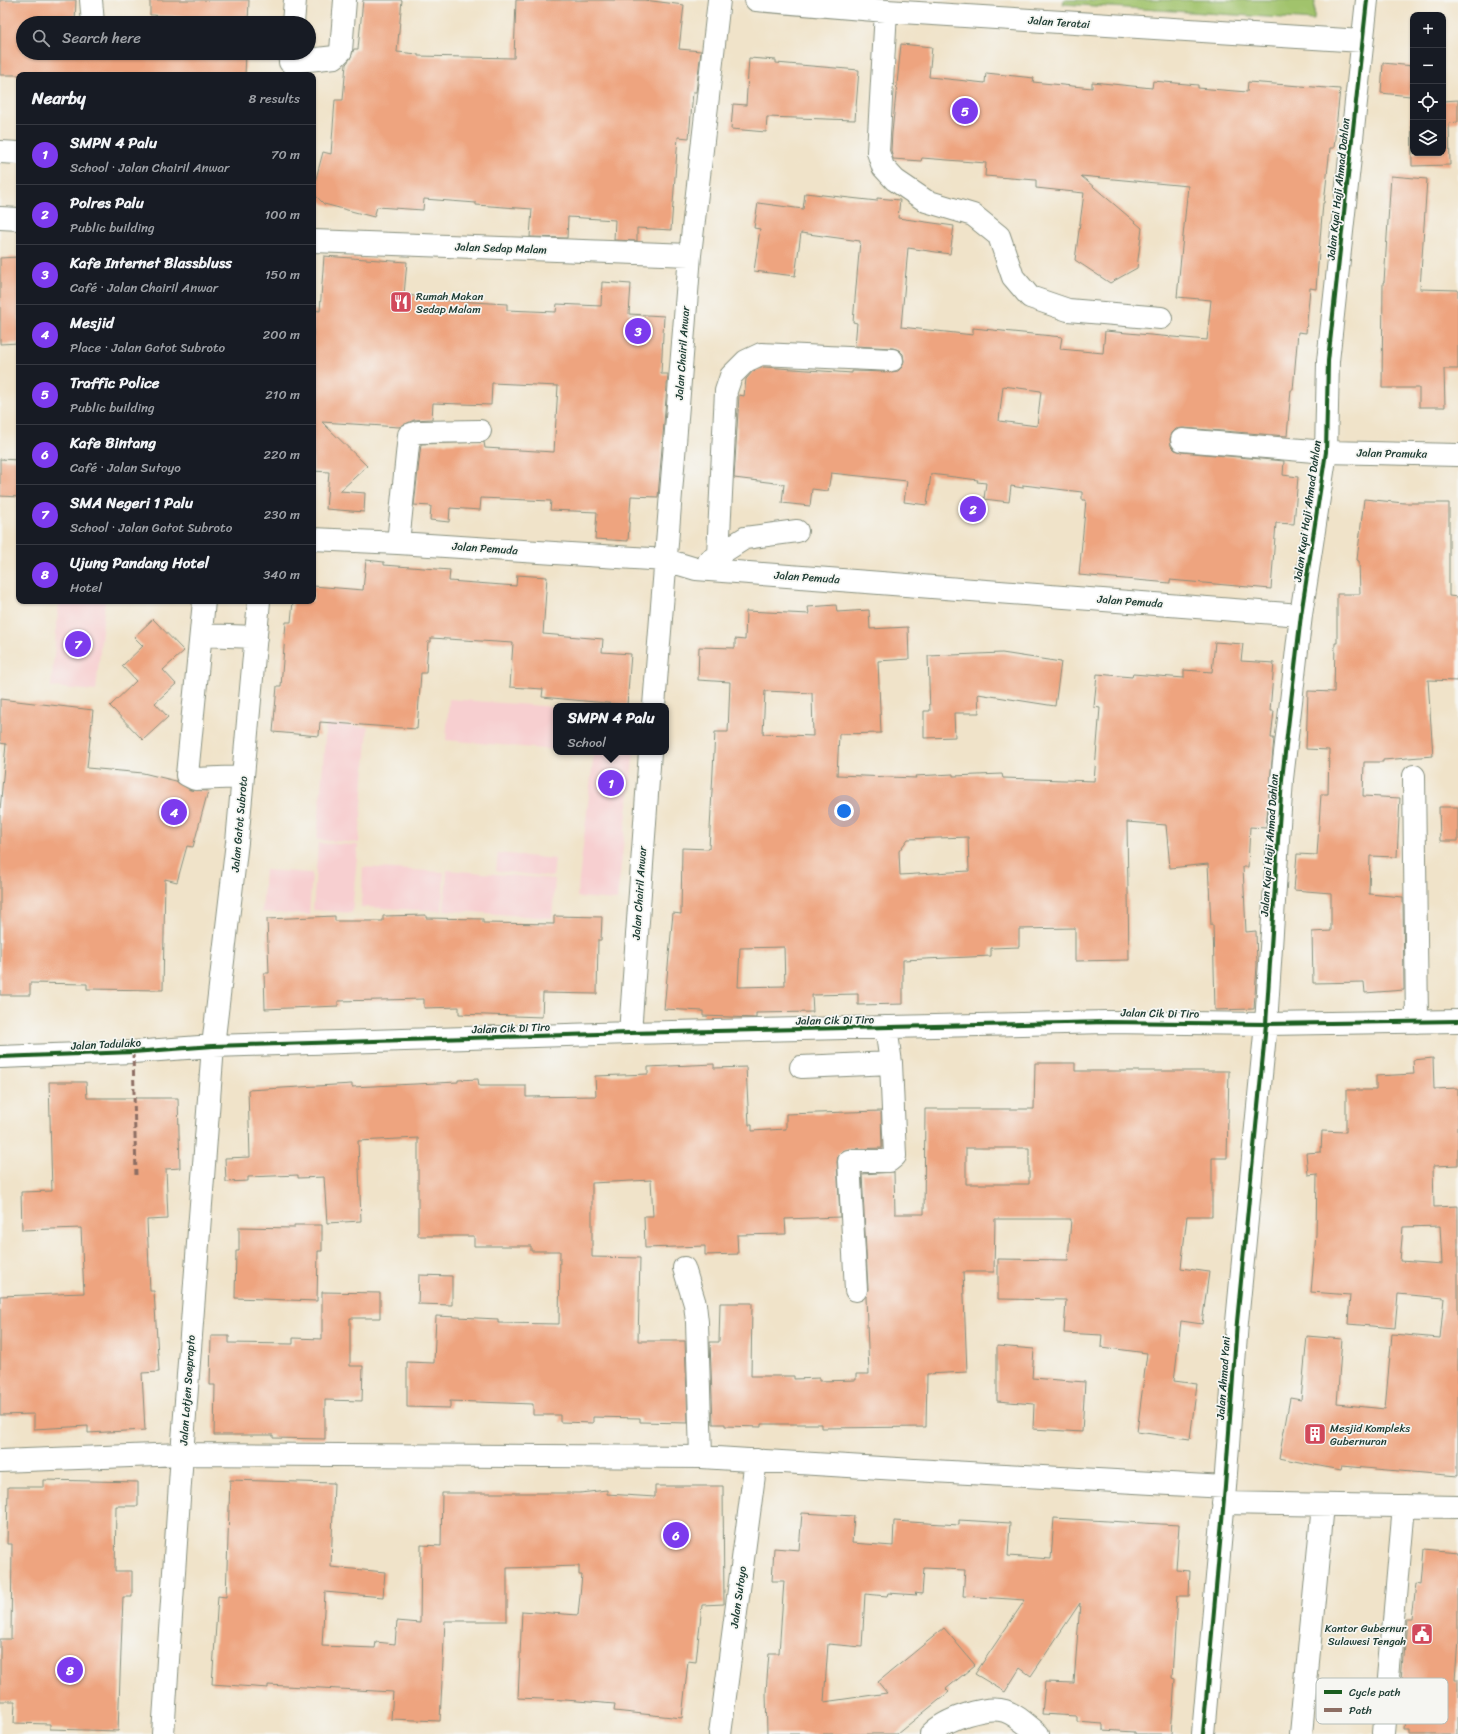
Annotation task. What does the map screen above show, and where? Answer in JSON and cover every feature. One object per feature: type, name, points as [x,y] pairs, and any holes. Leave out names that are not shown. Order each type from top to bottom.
[{"type":"street","points":[[91,0],[92,16]]},
{"type":"street","points":[[294,16],[295,0]]},
{"type":"street","points":[[316,60],[335,57],[341,51],[345,0]]},
{"type":"street","name":"Jalan Chairil Anwar","points":[[654,703],[690,255],[719,0]]},
{"type":"street","name":"Jalan Teratai","points":[[756,0],[886,11],[1362,41]]},
{"type":"street","name":"Jalan Kyai Haji Ahmad Dahlan","points":[[1266,1024],[1282,779],[1301,614],[1326,452],[1328,361],[1366,0]]},
{"type":"street","points":[[886,11],[878,152],[883,167],[895,180],[926,201],[973,215],[999,236],[1013,277],[1030,297],[1068,310],[1161,318]]},
{"type":"street","points":[[290,63],[312,60]]},
{"type":"street","points":[[0,152],[16,153]]},
{"type":"street","points":[[0,218],[16,219]]},
{"type":"street","name":"Jalan Sedap Malam","points":[[316,241],[690,255]]},
{"type":"street","points":[[718,555],[726,392],[730,376],[746,361],[761,354],[892,360]]},
{"type":"street","points":[[398,543],[409,435],[418,432],[480,431]]},
{"type":"street","name":"Jalan Pramuka","points":[[1182,440],[1326,452],[1458,455]]},
{"type":"street","points":[[696,569],[745,538],[797,531]]},
{"type":"street","name":"Jalan Pemuda","points":[[316,539],[666,560],[696,569],[1301,614]]},
{"type":"street","points":[[204,604],[187,775],[194,779],[243,777]]},
{"type":"street","name":"Jalan Gatot Subroto","points":[[213,1046],[231,904],[259,604]]},
{"type":"street","points":[[201,635],[256,637]]},
{"type":"street","name":"Jalan Chairil Anwar","points":[[630,1033],[650,755]]},
{"type":"street","points":[[1414,776],[1416,1022]]},
{"type":"street","name":"Jalan Cik Di Tiro","points":[[213,1046],[630,1033],[1107,1022],[1266,1024],[1458,1022]]},
{"type":"street","name":"Jalan Ahmad Yani","points":[[1203,1734],[1224,1495],[1236,1322],[1266,1024]]},
{"type":"street","points":[[856,1290],[849,1162],[889,1161],[896,1156],[891,1063],[886,1027]]},
{"type":"street","name":"Jalan Tadulako","points":[[0,1057],[133,1052],[213,1046]]},
{"type":"street","name":"Jalan Latjen Soeprapto","points":[[163,1734],[182,1454],[213,1046]]},
{"type":"street","points":[[800,1067],[891,1063]]},
{"type":"street","points":[[684,1268],[695,1304],[697,1322],[701,1457]]},
{"type":"street","points":[[0,1461],[182,1454],[701,1457],[1224,1495],[1322,1504],[1458,1506]]},
{"type":"street","name":"Jalan Sutoyo","points":[[720,1734],[756,1460]]},
{"type":"street","points":[[1301,1734],[1322,1504]]},
{"type":"street","points":[[1389,1678],[1404,1506]]},
{"type":"street","points":[[931,1734],[946,1722],[970,1712],[1004,1710],[1015,1716],[1038,1734]]},
{"type":"street","points":[[1384,1734],[1385,1724]]},
{"type":"shaded area","points":[[59,604],[105,604],[96,691],[51,687]]},
{"type":"shaded area","points":[[449,699],[553,707],[553,750],[446,740]]},
{"type":"shaded area","points":[[326,724],[368,727],[359,843],[317,840]]},
{"type":"shaded area","points":[[594,755],[634,755],[617,900],[577,897]]},
{"type":"shaded area","points":[[318,843],[358,845],[352,913],[313,910]]},
{"type":"shaded area","points":[[498,853],[555,859],[553,877],[496,871]]},
{"type":"shaded area","points":[[363,867],[444,872],[442,911],[361,907]]},
{"type":"shaded area","points":[[265,870],[312,873],[309,915],[262,912]]},
{"type":"shaded area","points":[[447,870],[555,879],[552,918],[444,910]]},
{"type":"green space","points":[[1064,0],[1315,0],[1314,20],[1063,4]]},
{"type":"building","points":[[0,0],[76,0],[75,16],[16,16],[16,60],[246,60],[245,72],[16,72],[16,75],[0,75]]},
{"type":"building","points":[[150,0],[249,0],[248,16],[150,15]]},
{"type":"building","points":[[363,0],[402,0],[397,52],[418,54],[418,56],[514,58],[516,0],[644,0],[684,5],[679,49],[701,51],[696,92],[693,92],[689,138],[678,137],[671,230],[637,228],[637,241],[614,240],[615,220],[568,217],[567,238],[530,237],[532,209],[424,199],[423,210],[377,207],[374,217],[324,204],[316,196],[316,178],[323,152],[331,154],[335,100],[343,100],[346,64],[354,49],[358,49]]},
{"type":"building","points":[[901,44],[932,47],[929,77],[985,83],[986,73],[1034,78],[1033,82],[1092,88],[1092,82],[1152,88],[1153,81],[1198,85],[1198,88],[1247,92],[1248,82],[1340,89],[1334,148],[1330,148],[1323,203],[1316,289],[1310,288],[1306,333],[1298,332],[1287,436],[1183,428],[1176,429],[1172,433],[1170,439],[1171,446],[1175,450],[1181,452],[1284,461],[1283,475],[1298,477],[1294,524],[1276,523],[1271,589],[1170,580],[1170,583],[1079,575],[1086,500],[1082,500],[1082,492],[1023,485],[1023,488],[1011,486],[1009,502],[984,499],[986,483],[977,482],[978,480],[931,474],[927,505],[904,502],[907,481],[831,473],[828,491],[812,489],[810,506],[782,503],[784,484],[734,478],[739,395],[744,396],[746,379],[753,371],[764,367],[852,373],[852,371],[891,372],[898,371],[902,367],[904,361],[903,354],[899,350],[893,348],[855,346],[857,323],[853,322],[860,241],[801,233],[795,276],[754,271],[760,229],[754,228],[758,203],[803,209],[805,193],[877,201],[877,198],[900,200],[898,218],[954,226],[950,254],[908,248],[901,327],[973,335],[973,328],[1062,337],[1060,349],[1103,353],[1105,331],[1207,340],[1211,300],[1177,297],[1188,186],[1081,176],[1142,228],[1137,268],[1110,283],[1075,260],[1084,193],[1036,188],[1036,180],[985,176],[986,163],[922,158],[921,161],[893,159],[891,150]],"holes":[[[1003,386],[1041,391],[1037,426],[999,421]]]},
{"type":"building","points":[[749,58],[776,60],[776,63],[859,70],[855,120],[767,117],[766,132],[731,129],[733,104],[746,105]]},
{"type":"building","points":[[1383,63],[1410,66],[1410,96],[1381,93]]},
{"type":"building","points":[[1458,100],[1458,122],[1449,123],[1450,165],[1412,166],[1412,156],[1446,156],[1446,101]]},
{"type":"building","points":[[1391,176],[1427,179],[1420,289],[1458,290],[1458,369],[1444,369],[1445,407],[1419,407],[1419,388],[1382,388],[1383,282]]},
{"type":"building","points":[[324,256],[407,262],[404,295],[439,298],[439,300],[507,304],[507,310],[556,312],[557,304],[601,306],[602,282],[631,284],[629,314],[664,316],[661,374],[668,374],[658,497],[631,496],[628,541],[595,539],[597,512],[550,510],[551,501],[481,498],[480,510],[450,508],[449,522],[430,520],[431,506],[414,505],[421,444],[484,442],[485,448],[554,452],[558,386],[492,383],[491,405],[433,403],[432,419],[414,420],[399,427],[322,422],[367,466],[340,491],[365,493],[364,512],[326,509],[329,472],[316,471],[316,310],[320,311]]},
{"type":"building","points":[[16,257],[16,343],[0,344],[0,258]]},
{"type":"building","points":[[0,459],[16,460],[16,497],[0,496]]},
{"type":"building","points":[[1364,499],[1404,503],[1449,503],[1449,596],[1458,597],[1458,681],[1428,680],[1433,756],[1383,760],[1383,762],[1364,762],[1363,796],[1400,798],[1397,857],[1370,856],[1369,894],[1403,897],[1404,990],[1365,993],[1364,982],[1313,983],[1312,932],[1331,931],[1331,893],[1294,890],[1297,854],[1317,855],[1321,794],[1328,794],[1329,750],[1306,749],[1308,691],[1334,692],[1335,643],[1337,643],[1337,594],[1360,594],[1359,561],[1357,560]]},
{"type":"building","points":[[366,560],[384,562],[384,565],[450,570],[449,581],[516,586],[517,575],[547,577],[543,634],[603,639],[602,652],[631,654],[627,703],[606,703],[542,697],[543,689],[510,687],[513,643],[431,638],[431,642],[428,642],[426,673],[421,673],[417,729],[320,722],[319,736],[273,732],[277,686],[281,686],[286,622],[291,622],[293,604],[316,604],[316,586],[363,590]]},
{"type":"building","points":[[836,605],[837,612],[869,610],[870,629],[908,627],[909,659],[878,661],[881,733],[839,734],[837,775],[916,778],[915,776],[953,774],[953,776],[1002,774],[1003,778],[1094,781],[1100,708],[1094,707],[1097,674],[1132,677],[1133,674],[1184,678],[1184,670],[1212,672],[1215,642],[1243,644],[1241,661],[1274,663],[1270,711],[1274,711],[1271,738],[1274,738],[1266,828],[1250,827],[1248,867],[1243,867],[1246,932],[1256,931],[1257,965],[1254,1009],[1215,1010],[1213,925],[1211,925],[1208,864],[1170,868],[1166,825],[1127,822],[1129,960],[1075,961],[1075,928],[1019,929],[1019,947],[991,948],[991,956],[903,960],[903,1004],[858,1005],[858,994],[812,995],[813,1012],[756,1013],[756,1018],[703,1016],[703,1011],[664,1009],[673,913],[681,914],[682,848],[709,849],[715,732],[728,732],[730,682],[698,680],[699,647],[735,648],[735,639],[745,640],[746,611],[809,614],[808,607]],"holes":[[[765,691],[812,693],[813,736],[763,734]],[[968,837],[969,871],[900,875],[899,851],[908,839]],[[784,947],[785,986],[738,987],[740,948]]]},
{"type":"building","points":[[153,619],[184,651],[163,670],[176,684],[155,703],[168,717],[143,740],[110,706],[136,681],[122,666],[143,646],[134,637]]},
{"type":"building","points":[[1002,653],[1061,662],[1055,706],[978,694],[979,713],[954,713],[955,737],[924,738],[924,711],[930,711],[928,656]]},
{"type":"building","points":[[0,699],[93,710],[87,768],[143,773],[176,781],[190,790],[208,791],[193,847],[187,846],[177,882],[165,879],[163,990],[87,989],[87,984],[30,983],[30,995],[0,995],[0,810],[6,744],[0,743]]},
{"type":"building","points":[[1439,807],[1458,807],[1458,841],[1440,841]]},
{"type":"building","points":[[426,915],[426,918],[483,919],[483,923],[554,924],[554,916],[602,917],[601,940],[598,940],[597,994],[543,993],[542,1017],[459,1014],[459,1007],[424,1008],[424,999],[338,1001],[338,1006],[265,1009],[264,973],[269,973],[267,919],[335,916],[335,921],[383,921],[383,916]]},
{"type":"building","points":[[1433,1058],[1434,1089],[1458,1088],[1458,1165],[1433,1166],[1434,1207],[1458,1206],[1458,1476],[1341,1466],[1340,1470],[1279,1458],[1290,1398],[1301,1400],[1307,1336],[1342,1339],[1337,1404],[1385,1409],[1392,1334],[1440,1338],[1444,1298],[1398,1294],[1395,1328],[1348,1324],[1350,1295],[1311,1292],[1316,1234],[1317,1174],[1308,1175],[1306,1153],[1321,1152],[1322,1131],[1346,1132],[1346,1090],[1376,1090],[1376,1076],[1414,1074],[1413,1060]],"holes":[[[1440,1226],[1442,1264],[1400,1261],[1403,1227]]]},
{"type":"building","points":[[1035,1063],[1075,1063],[1075,1071],[1229,1071],[1227,1158],[1212,1158],[1212,1216],[1187,1216],[1181,1268],[1209,1272],[1202,1324],[1181,1321],[1174,1381],[1197,1384],[1190,1439],[1137,1432],[1147,1353],[1101,1347],[1102,1335],[1064,1333],[1066,1300],[998,1299],[998,1259],[1068,1260],[1071,1219],[995,1219],[994,1272],[963,1272],[967,1372],[927,1374],[926,1427],[821,1428],[821,1424],[761,1424],[761,1427],[725,1426],[725,1424],[713,1424],[710,1342],[719,1342],[720,1303],[752,1303],[751,1376],[794,1376],[794,1379],[819,1378],[819,1381],[856,1380],[856,1374],[869,1374],[866,1297],[868,1289],[862,1174],[894,1172],[895,1214],[924,1214],[925,1109],[1034,1109]],"holes":[[[966,1148],[1029,1148],[1029,1184],[966,1184]]]},
{"type":"building","points":[[714,1064],[714,1068],[746,1067],[749,1125],[752,1125],[752,1131],[786,1129],[786,1114],[881,1111],[882,1148],[849,1149],[842,1151],[838,1155],[837,1162],[840,1217],[785,1219],[786,1234],[737,1235],[738,1254],[705,1255],[705,1246],[645,1248],[644,1216],[653,1216],[651,1180],[592,1183],[592,1257],[640,1258],[638,1341],[685,1341],[688,1423],[640,1422],[640,1418],[593,1417],[593,1423],[560,1422],[560,1415],[533,1415],[533,1404],[450,1401],[450,1408],[407,1407],[407,1362],[434,1363],[436,1316],[498,1319],[498,1323],[559,1324],[560,1251],[531,1251],[531,1246],[474,1246],[474,1236],[418,1236],[418,1138],[358,1141],[361,1221],[327,1223],[324,1177],[298,1178],[298,1175],[248,1177],[248,1181],[226,1182],[225,1158],[250,1157],[248,1090],[352,1084],[352,1087],[458,1082],[458,1080],[478,1079],[479,1086],[526,1086],[526,1097],[596,1096],[595,1076],[648,1074],[648,1067]]},
{"type":"building","points":[[49,1082],[86,1082],[87,1098],[178,1098],[180,1168],[166,1169],[168,1219],[147,1220],[150,1291],[154,1291],[159,1372],[142,1373],[145,1430],[88,1433],[88,1426],[34,1429],[34,1414],[0,1415],[0,1296],[84,1293],[81,1228],[22,1230],[21,1192],[52,1191]]},
{"type":"building","points":[[294,1225],[322,1225],[322,1251],[318,1251],[317,1301],[235,1298],[236,1251],[239,1251],[239,1227],[294,1228]]},
{"type":"building","points":[[419,1275],[452,1276],[452,1305],[418,1304]]},
{"type":"building","points":[[322,1292],[380,1293],[380,1318],[350,1318],[350,1366],[363,1366],[362,1401],[325,1400],[325,1439],[273,1438],[273,1435],[214,1435],[215,1385],[210,1385],[211,1336],[229,1336],[229,1343],[293,1344],[293,1338],[322,1339]]},
{"type":"building","points":[[997,1346],[1034,1349],[1032,1378],[1085,1382],[1082,1432],[1033,1429],[1034,1404],[997,1401]]},
{"type":"building","points":[[44,1480],[138,1482],[138,1506],[116,1506],[115,1571],[132,1571],[132,1597],[123,1597],[118,1731],[50,1729],[50,1724],[14,1723],[15,1701],[0,1701],[0,1639],[11,1639],[12,1544],[7,1544],[8,1487],[44,1487]]},
{"type":"building","points":[[230,1480],[334,1483],[331,1567],[385,1572],[383,1597],[325,1592],[322,1646],[375,1648],[376,1642],[395,1644],[397,1621],[420,1623],[421,1545],[441,1546],[442,1493],[580,1493],[607,1490],[607,1494],[655,1497],[655,1486],[723,1486],[724,1604],[702,1605],[696,1662],[688,1661],[682,1718],[614,1711],[615,1704],[518,1698],[522,1611],[578,1615],[582,1575],[579,1575],[579,1566],[507,1568],[507,1621],[445,1621],[440,1721],[391,1719],[393,1692],[268,1685],[268,1688],[212,1684],[218,1596],[226,1597]]},
{"type":"building","points":[[802,1513],[854,1516],[852,1543],[893,1546],[894,1521],[959,1525],[959,1520],[1010,1523],[1008,1556],[1051,1559],[1054,1518],[1179,1525],[1176,1570],[1190,1571],[1189,1596],[1177,1596],[1172,1678],[1175,1679],[1171,1734],[1135,1734],[1135,1732],[1103,1730],[1103,1724],[1077,1722],[1077,1716],[1042,1714],[1045,1682],[1074,1683],[1080,1603],[1031,1676],[1020,1668],[1005,1692],[975,1674],[1025,1600],[963,1596],[965,1570],[924,1568],[922,1594],[888,1593],[887,1596],[865,1594],[862,1647],[828,1644],[824,1702],[887,1693],[878,1682],[944,1628],[975,1665],[946,1689],[949,1692],[897,1734],[767,1734],[766,1692],[769,1653],[779,1653],[784,1581],[772,1581],[774,1548],[799,1550]]},
{"type":"building","name":"Kantor Gubernur Sulawesi Tengah","points":[[1425,1549],[1458,1552],[1458,1641],[1455,1681],[1458,1681],[1458,1734],[1409,1734],[1409,1730],[1404,1730],[1404,1724],[1448,1724],[1448,1678],[1402,1678],[1407,1621],[1413,1621],[1417,1584],[1422,1585]]},
{"type":"marked path","points":[[133,1052],[136,1176]]},
{"type":"cycle path","points":[[1203,1734],[1225,1487],[1237,1322],[1266,1024],[1282,779],[1301,615],[1326,452],[1328,361],[1367,0]]},
{"type":"cycle path","points":[[0,1057],[133,1052],[213,1046],[630,1033],[1107,1022],[1266,1024],[1458,1021]]},
{"type":"place","name":"Traffic Police","points":[[965,111]]},
{"type":"place","name":"Rumah Makan Sedap Malam","points":[[401,302]]},
{"type":"place","name":"Kafe Internet Blassbluss","points":[[638,331]]},
{"type":"place","name":"Polres Palu","points":[[973,509]]},
{"type":"place","name":"SMA Negeri 1 Palu","points":[[78,644]]},
{"type":"place","name":"SMPN 4 Palu","points":[[611,783]]},
{"type":"place","name":"Mesjid","points":[[174,812]]},
{"type":"place","name":"Mesjid Kompleks Gubernuran","points":[[1315,1434]]},
{"type":"place","name":"Kafe Bintang","points":[[676,1535]]},
{"type":"place","name":"Kantor Gubernur Sulawesi Tengah","points":[[1422,1634]]},
{"type":"place","name":"Ujung Pandang Hotel","points":[[70,1670]]}]
